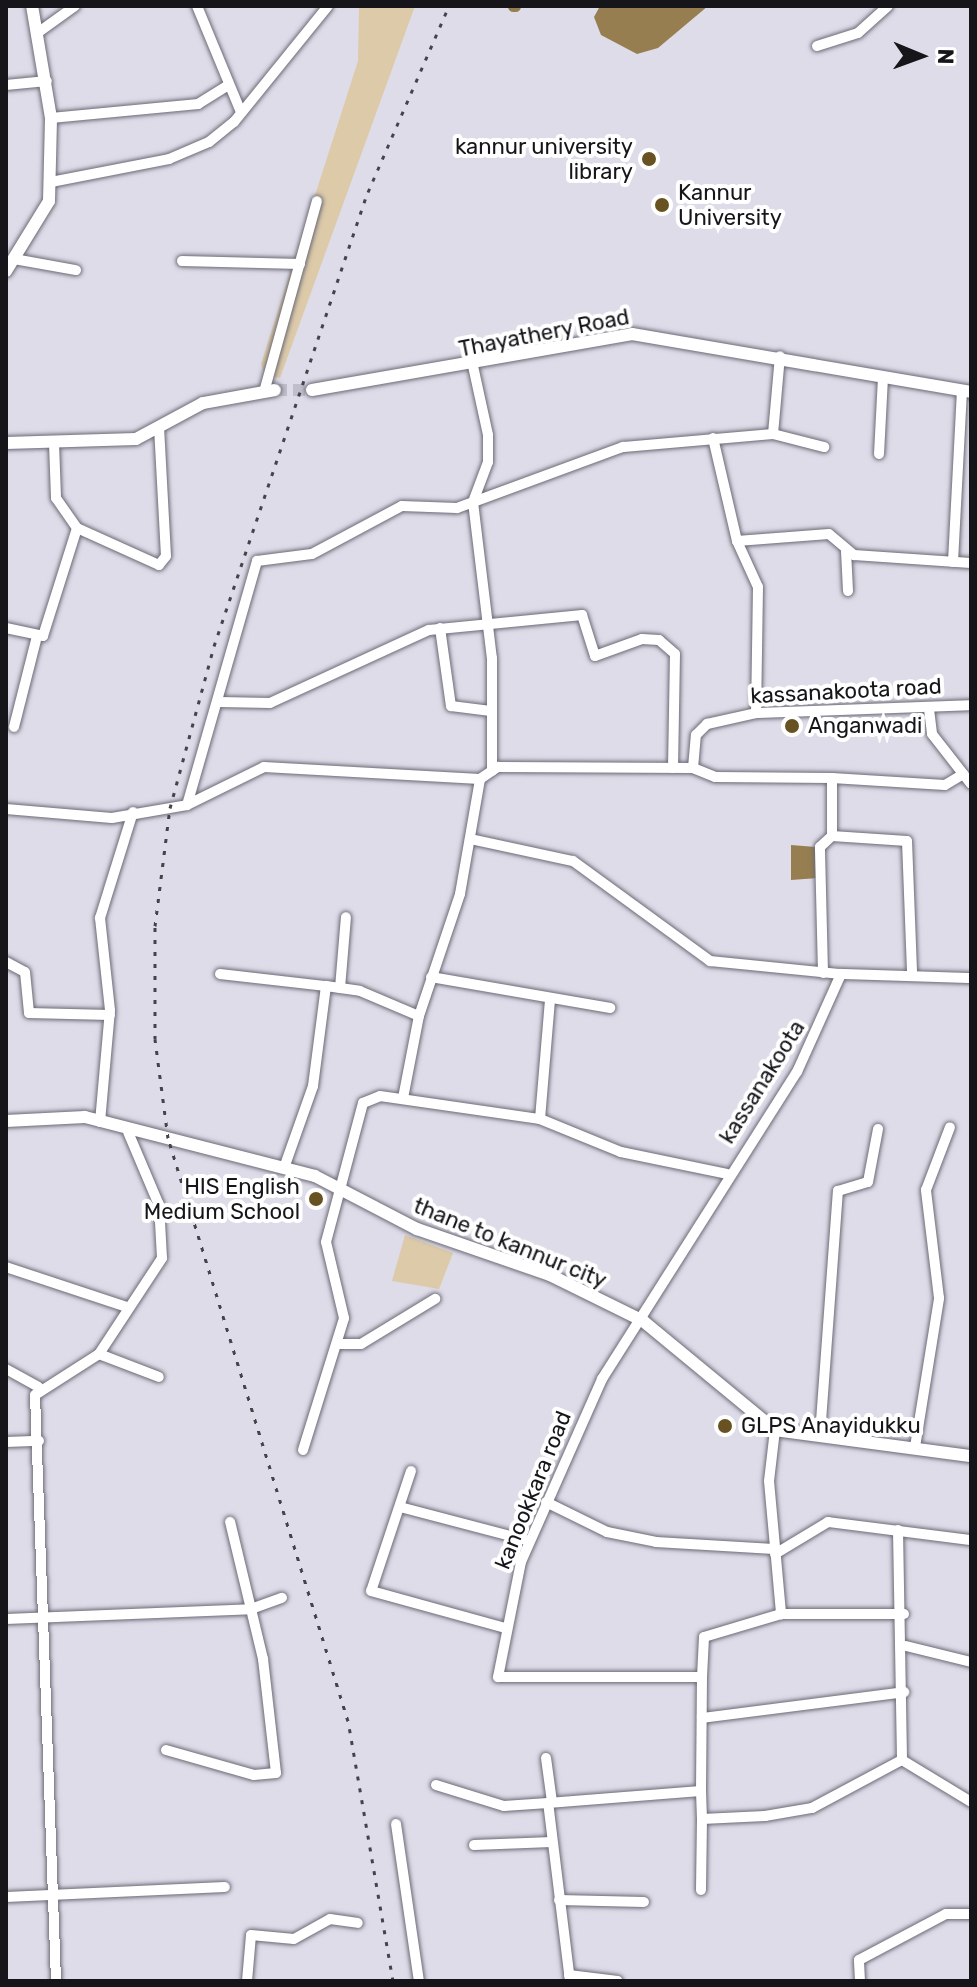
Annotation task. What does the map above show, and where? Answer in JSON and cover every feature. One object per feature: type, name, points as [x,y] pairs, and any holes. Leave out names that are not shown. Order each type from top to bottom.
[{"type":"street","points":[[6,271],[49,201],[51,182],[51,118],[32,6]]},
{"type":"street","points":[[36,34],[75,6]]},
{"type":"street","points":[[197,6],[241,112]]},
{"type":"street","points":[[51,182],[189,152],[241,112],[328,6]]},
{"type":"street","points":[[817,46],[858,33],[888,6]]},
{"type":"street","points":[[6,85],[47,81]]},
{"type":"street","points":[[51,118],[198,104],[229,85]]},
{"type":"street","points":[[6,443],[136,439],[203,403],[270,391],[317,201]]},
{"type":"street","points":[[14,259],[76,270]]},
{"type":"street","points":[[182,261],[300,264]]},
{"type":"street","name":"Thayathery Road","points":[[312,390],[473,366],[632,334],[780,356],[883,378],[966,391]]},
{"type":"street","points":[[773,434],[780,356]]},
{"type":"street","points":[[473,366],[488,462],[473,502],[490,620],[492,771]]},
{"type":"street","points":[[879,454],[883,378]]},
{"type":"street","points":[[953,562],[966,391]]},
{"type":"street","points":[[54,443],[56,498],[77,528],[159,565],[168,534],[159,427]]},
{"type":"street","points":[[187,805],[220,702],[257,561],[312,554],[402,506],[448,509],[623,447],[773,434],[824,447]]},
{"type":"street","points":[[713,438],[737,541],[759,600],[756,713]]},
{"type":"street","points":[[14,727],[36,640],[49,626],[77,528]]},
{"type":"street","points":[[737,541],[829,534],[846,551],[971,563]]},
{"type":"street","points":[[846,551],[848,591]]},
{"type":"street","points":[[220,702],[270,703],[440,628],[490,620],[582,615],[595,656],[659,640],[675,654],[673,768]]},
{"type":"street","points":[[6,628],[36,640]]},
{"type":"street","points":[[440,628],[451,706],[491,711]]},
{"type":"street","name":"kassanakoota road","points":[[693,768],[700,727],[756,713],[929,709],[971,705]]},
{"type":"street","points":[[929,709],[932,734],[971,784]]},
{"type":"street","points":[[6,809],[112,818],[187,805],[264,767],[480,779],[492,771],[693,768],[715,777],[832,778],[945,785],[963,774]]},
{"type":"street","points":[[832,778],[832,836]]},
{"type":"street","points":[[403,1098],[419,1016],[470,839],[480,779]]},
{"type":"street","points":[[100,1122],[110,1015],[100,918],[133,812]]},
{"type":"street","points":[[823,973],[820,847],[832,836],[907,841],[912,974]]},
{"type":"street","points":[[470,839],[573,861],[710,961],[823,973],[971,978]]},
{"type":"street","points":[[340,988],[346,917]]},
{"type":"street","points":[[6,962],[25,972],[29,1013],[110,1015]]},
{"type":"street","points":[[220,974],[340,988],[419,1016]]},
{"type":"street","name":"kassanakoota","points":[[643,1321],[727,1174],[797,1072],[841,974]]},
{"type":"street","points":[[431,977],[550,1001],[610,1008]]},
{"type":"street","points":[[284,1168],[313,1086],[326,986]]},
{"type":"street","points":[[540,1119],[550,1001]]},
{"type":"street","points":[[303,1450],[344,1318],[326,1242],[363,1103],[403,1098],[540,1119],[621,1152],[727,1174]]},
{"type":"street","name":"thane to kannur city","points":[[6,1121],[100,1122],[128,1132],[284,1168],[339,1188],[417,1229],[550,1275],[643,1321],[775,1430]]},
{"type":"street","points":[[915,1447],[938,1313],[926,1190],[950,1127]]},
{"type":"street","points":[[820,1435],[838,1191],[868,1182],[878,1129]]},
{"type":"street","points":[[38,1387],[99,1354],[163,1253],[159,1205],[128,1132]]},
{"type":"street","points":[[6,1267],[127,1307]]},
{"type":"street","points":[[337,1344],[361,1344],[435,1299]]},
{"type":"street","name":"kanookkara road","points":[[643,1321],[602,1379],[530,1541],[505,1628],[498,1677],[702,1677]]},
{"type":"street","points":[[99,1354],[159,1377]]},
{"type":"street","points":[[6,1369],[38,1387]]},
{"type":"street","points":[[38,1387],[35,1531],[47,1619],[42,1720],[56,1895],[56,1981]]},
{"type":"street","points":[[781,1614],[769,1481],[775,1430],[971,1456]]},
{"type":"street","points":[[6,1442],[39,1441]]},
{"type":"street","points":[[411,1471],[371,1591],[505,1628]]},
{"type":"street","points":[[546,1502],[607,1532],[656,1542],[774,1552],[824,1522],[971,1540]]},
{"type":"street","points":[[400,1507],[530,1541]]},
{"type":"street","points":[[166,1750],[254,1775],[276,1773],[251,1609],[230,1522]]},
{"type":"street","points":[[898,1530],[906,1646],[902,1760]]},
{"type":"street","points":[[6,1619],[251,1609],[282,1598]]},
{"type":"street","points":[[701,1890],[704,1637],[781,1614],[904,1614]]},
{"type":"street","points":[[906,1646],[971,1662]]},
{"type":"street","points":[[702,1718],[904,1692]]},
{"type":"street","points":[[546,1758],[552,1842],[570,1978],[618,1981]]},
{"type":"street","points":[[902,1760],[971,1802]]},
{"type":"street","points":[[702,1819],[812,1808],[902,1760]]},
{"type":"street","points":[[436,1785],[504,1806],[701,1791]]},
{"type":"street","points":[[396,1824],[419,1981]]},
{"type":"street","points":[[474,1845],[552,1842]]},
{"type":"street","points":[[6,1897],[225,1887]]},
{"type":"street","points":[[559,1900],[644,1902]]},
{"type":"street","points":[[860,1981],[859,1960],[946,1914],[971,1914]]},
{"type":"street","points":[[247,1981],[251,1935],[294,1939],[330,1919],[358,1923]]},
{"type":"shaded area","points":[[359,6],[415,6],[280,378],[265,375],[261,364],[358,61]]},
{"type":"shaded area","points":[[600,6],[708,6],[658,48],[637,54],[601,35],[594,17]]},
{"type":"shaded area","points":[[791,845],[816,847],[818,878],[791,880]]},
{"type":"shaded area","points":[[405,1235],[453,1253],[439,1289],[392,1281]]},
{"type":"tunnel","points":[[275,390],[312,390]]},
{"type":"railway","points":[[393,1981],[348,1721],[168,1138],[155,1039],[155,926],[170,808],[214,646],[368,192],[449,6]]},
{"type":"place","name":"kannur university library","points":[[649,159]]},
{"type":"place","name":"Kannur University","points":[[662,205]]},
{"type":"place","name":"Anganwadi","points":[[792,726]]},
{"type":"place","name":"HIS English Medium School","points":[[316,1199]]},
{"type":"place","name":"GLPS Anayidukku","points":[[725,1426]]}]
